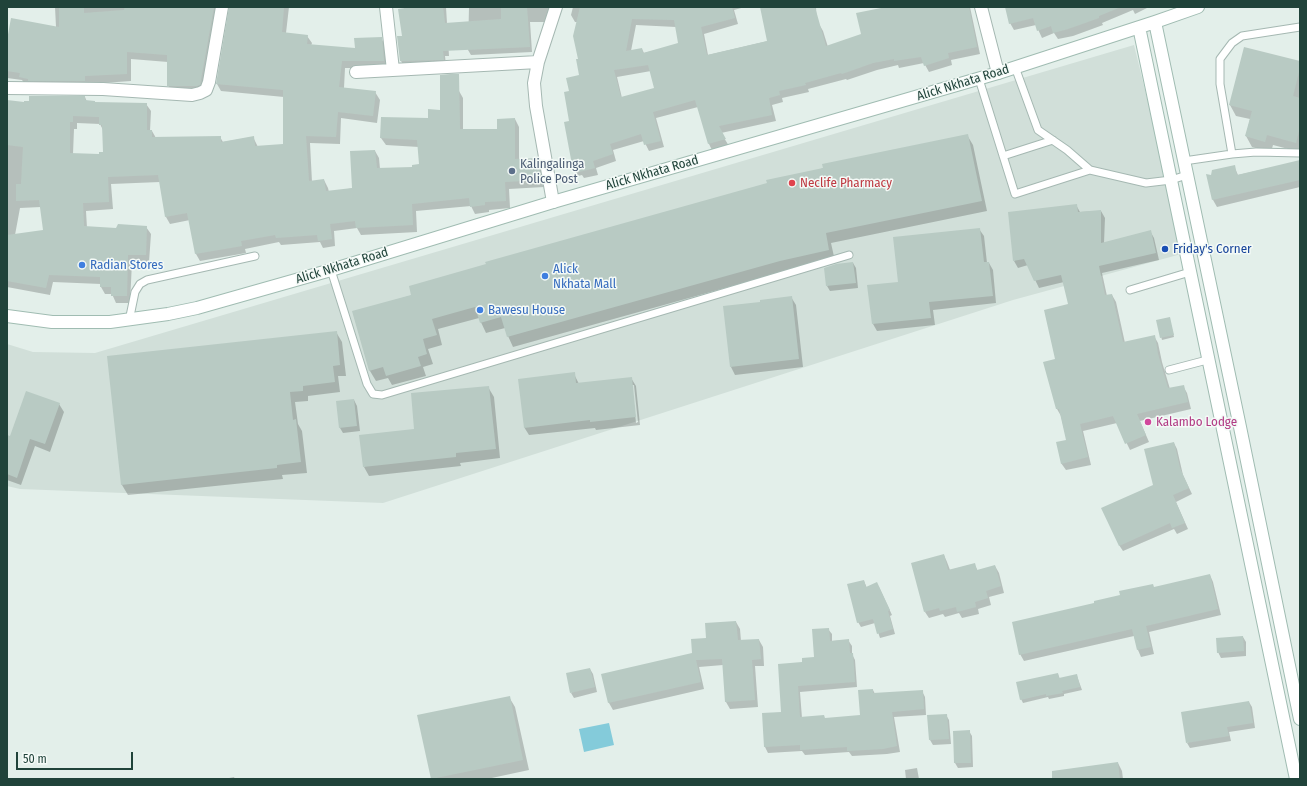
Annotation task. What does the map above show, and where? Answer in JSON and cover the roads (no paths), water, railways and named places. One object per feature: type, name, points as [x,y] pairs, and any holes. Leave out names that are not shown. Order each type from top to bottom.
[{"type":"main road","points":[[7,88],[103,88],[192,95],[200,94],[206,90],[209,82],[222,7]]},
{"type":"main road","points":[[386,7],[393,70]]},
{"type":"main road","points":[[553,202],[536,106],[534,82],[538,62],[556,7]]},
{"type":"main road","points":[[981,7],[998,73]]},
{"type":"main road","name":"Alick Nkhata Road","points":[[7,316],[52,322],[89,323],[129,321],[197,308],[330,270],[553,202],[979,79],[1198,7]]},
{"type":"main road","points":[[1155,22],[1300,719]]},
{"type":"main road","points":[[1139,27],[1207,360],[1296,779]]},
{"type":"main road","points":[[356,72],[538,62]]},
{"type":"lane","points":[[1232,154],[1220,84],[1220,59],[1232,43],[1242,36],[1300,27]]},
{"type":"lane","points":[[1015,67],[1038,130],[1053,140],[1090,170],[1146,183],[1171,180],[1187,175]]},
{"type":"lane","points":[[979,79],[1015,194],[1090,170]]},
{"type":"lane","points":[[1003,156],[1053,140]]},
{"type":"lane","points":[[1184,161],[1256,152],[1300,153]]},
{"type":"lane","points":[[330,270],[367,384],[373,394],[382,395],[849,255]]},
{"type":"lane","points":[[129,321],[134,292],[140,284],[147,280],[255,256]]},
{"type":"lane","points":[[1130,290],[1190,272]]},
{"type":"lane","points":[[1169,370],[1207,360]]},
{"type":"water","points":[[609,723],[614,745],[584,752],[579,729]]},
{"type":"place","name":"Kalingalinga Police Post","points":[[512,171]]},
{"type":"place","name":"Neclife Pharmacy","points":[[792,183]]},
{"type":"place","name":"Friday's Corner","points":[[1165,249]]},
{"type":"place","name":"Radian Stores","points":[[82,265]]},
{"type":"place","name":"Alick Nkhata Mall","points":[[545,276]]},
{"type":"place","name":"Bawesu House","points":[[480,310]]},
{"type":"place","name":"Kalambo Lodge","points":[[1148,422]]}]
